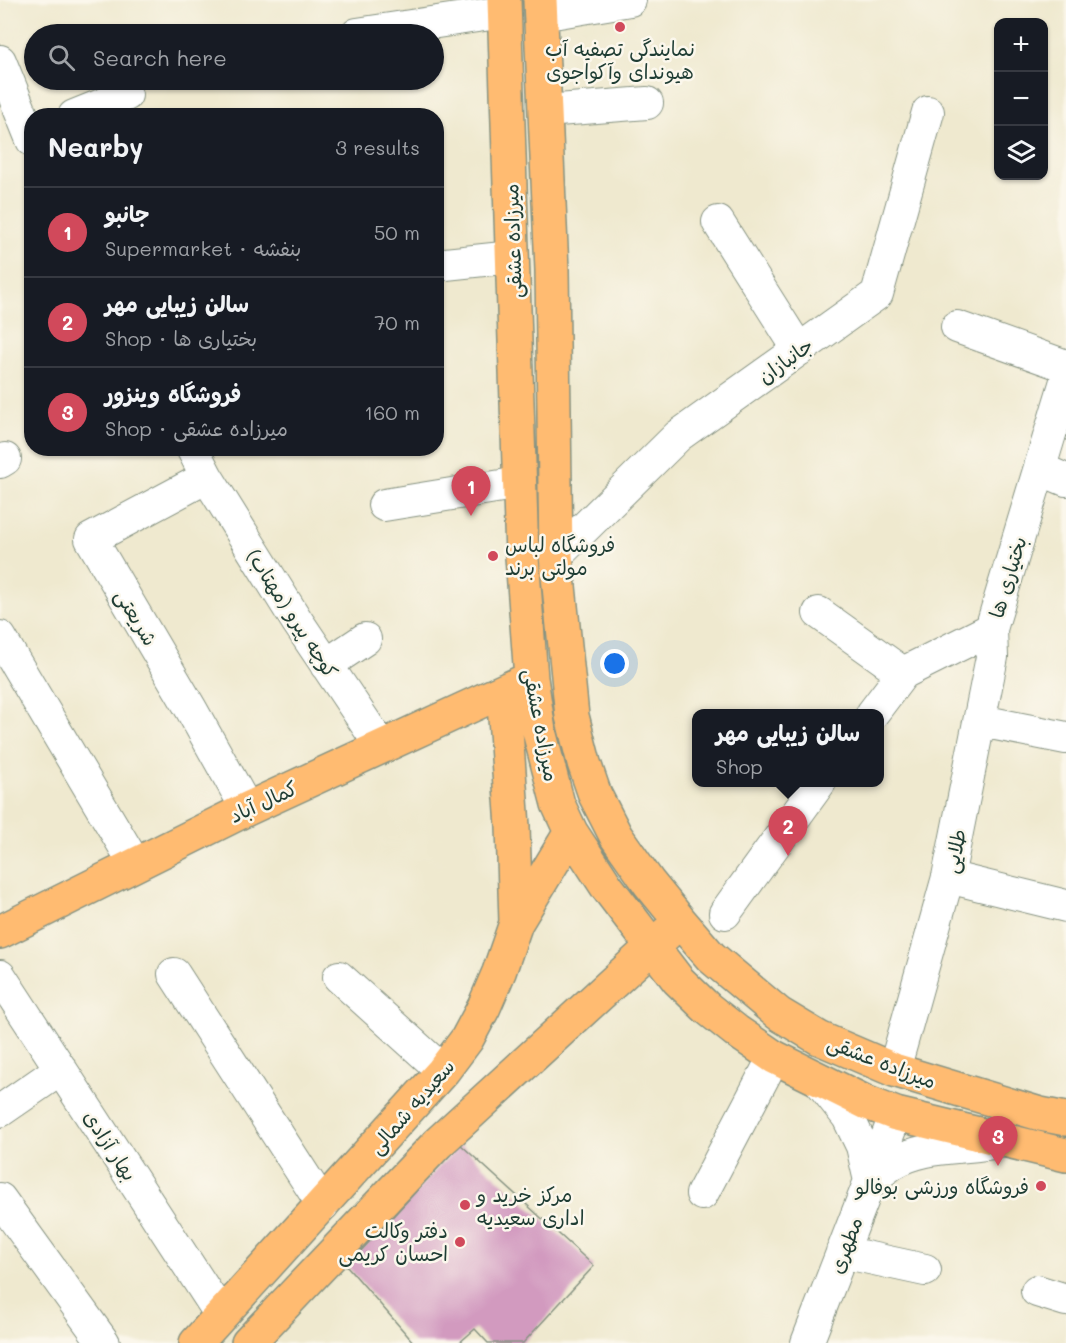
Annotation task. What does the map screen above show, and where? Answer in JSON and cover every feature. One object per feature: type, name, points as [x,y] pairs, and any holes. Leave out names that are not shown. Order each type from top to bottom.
[{"type":"main road","name":"میرزاده عشقی","points":[[504,6],[522,557],[517,685],[539,731],[558,804],[571,832],[607,886],[678,980],[707,1008],[774,1057],[865,1102],[896,1114],[1066,1155]]},
{"type":"main road","name":"میرزاده عشقی","points":[[541,7],[552,270],[556,556],[572,716],[595,795],[616,836],[680,921],[711,957],[779,1014],[819,1038],[894,1070],[1040,1114],[1066,1119]]},
{"type":"main road","points":[[522,557],[556,556]]},
{"type":"main road","points":[[516,923],[513,826],[517,685]]},
{"type":"main road","name":"کمال آباد","points":[[0,932],[247,809],[517,685]]},
{"type":"main road","name":"سعیدیه شمالی","points":[[196,1343],[443,1071],[467,1039],[484,1007],[516,923],[571,832]]},
{"type":"main road","points":[[253,1341],[438,1143],[680,921]]},
{"type":"main road","points":[[323,1205],[352,1233]]},
{"type":"street","points":[[541,7],[630,0]]},
{"type":"street","points":[[410,24],[504,6]]},
{"type":"street","points":[[0,61],[7,100],[24,125]]},
{"type":"street","points":[[94,108],[126,95]]},
{"type":"street","points":[[545,111],[647,103]]},
{"type":"street","name":"جانبازان","points":[[556,556],[678,436],[877,294],[928,112]]},
{"type":"street","points":[[718,222],[799,350]]},
{"type":"street","points":[[444,264],[512,257]]},
{"type":"street","points":[[957,327],[1066,366]]},
{"type":"street","name":"بختیاری ها","points":[[876,709],[903,674],[991,629],[1053,475],[1066,381]]},
{"type":"street","name":"کوچه پیرو (مهتاب)","points":[[196,456],[207,477],[326,665],[381,746]]},
{"type":"street","name":"شریعتی","points":[[207,477],[91,539],[247,809]]},
{"type":"street","points":[[384,505],[520,483]]},
{"type":"street","points":[[819,613],[903,674]]},
{"type":"street","name":"طلایی","points":[[894,1070],[948,877],[981,721],[992,657],[991,629]]},
{"type":"street","points":[[0,637],[135,864]]},
{"type":"street","points":[[326,665],[365,639]]},
{"type":"street","points":[[981,721],[1066,738]]},
{"type":"street","points":[[725,913],[817,787]]},
{"type":"street","points":[[948,877],[1066,906]]},
{"type":"street","points":[[174,974],[323,1205]]},
{"type":"street","name":"بهار آزادی","points":[[0,976],[221,1315]]},
{"type":"street","points":[[339,977],[443,1071]]},
{"type":"street","points":[[702,1194],[774,1057]]},
{"type":"street","points":[[0,1111],[61,1069]]},
{"type":"street","points":[[818,1079],[848,1117],[862,1146],[870,1181],[893,1163],[912,1155],[1003,1141]]},
{"type":"street","name":"مطهری","points":[[807,1343],[896,1114]]},
{"type":"street","points":[[0,1199],[104,1343]]},
{"type":"street","points":[[842,1252],[925,1270]]},
{"type":"building","name":"مرکز خرید و اداری سعیدیه","points":[[460,1144],[594,1266],[523,1343],[488,1343],[475,1329],[459,1343],[414,1343],[347,1266]]},
{"type":"place","name":"نمایندگی تصفیه آب هیوندای وآکواجوی","points":[[620,27]]},
{"type":"place","name":"جانبو","points":[[471,516]]},
{"type":"place","name":"فروشگاه لباس مولتی برند","points":[[493,556]]},
{"type":"place","name":"سالن زیبایی مهر","points":[[788,856]]},
{"type":"place","name":"فروشگاه وینزور","points":[[998,1166]]},
{"type":"place","name":"فروشگاه ورزشی بوفالو","points":[[1041,1186]]},
{"type":"place","name":"مرکز خرید و اداری سعیدیه","points":[[465,1205]]},
{"type":"place","name":"دفتر وکالت احسان کریمی","points":[[460,1242]]}]
